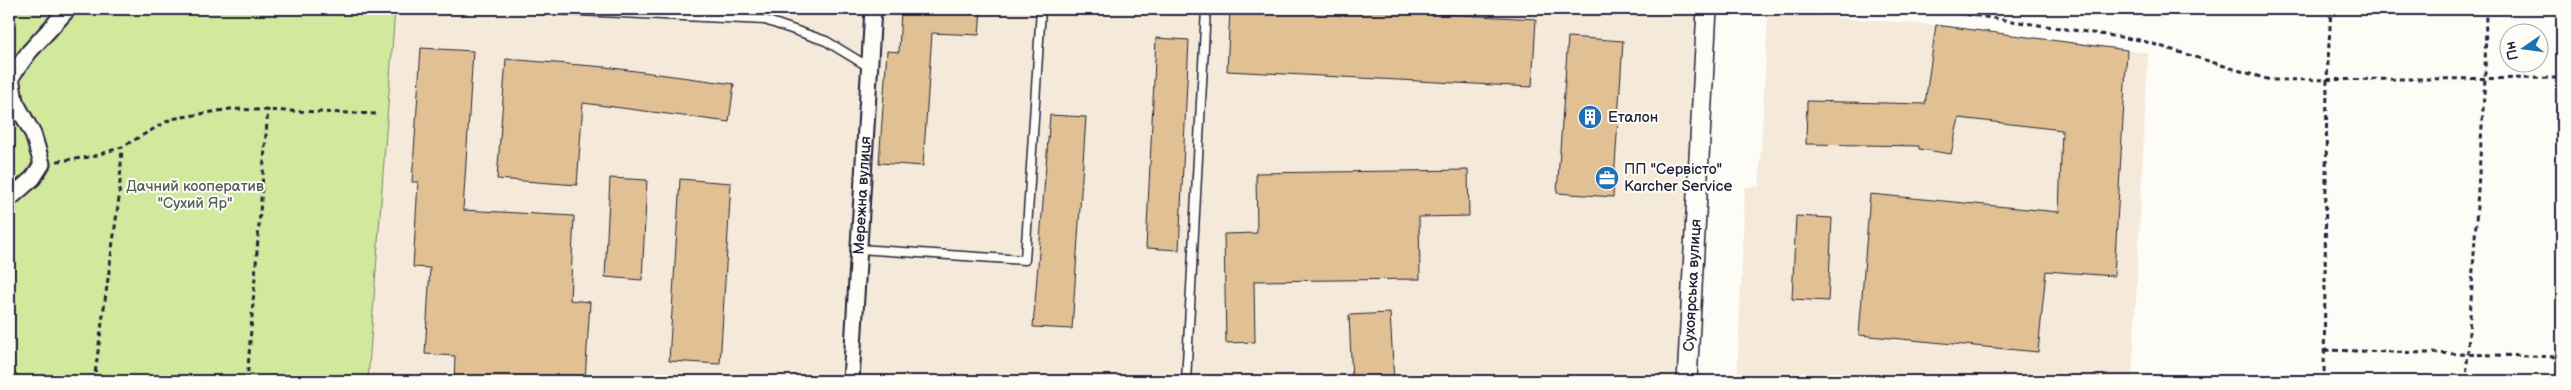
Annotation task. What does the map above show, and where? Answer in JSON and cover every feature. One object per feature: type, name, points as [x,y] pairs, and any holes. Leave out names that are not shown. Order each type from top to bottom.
[{"type":"street","points":[[9,199],[33,178],[42,164],[33,134],[15,101],[11,77],[29,52],[68,9]]},
{"type":"street","name":"Мережна вулиця","points":[[851,381],[873,9]]},
{"type":"street","name":"Сухоярська вулиця","points":[[1687,381],[1707,9]]},
{"type":"lane","points":[[538,9],[765,20],[826,42],[869,66]]},
{"type":"lane","points":[[859,249],[1025,260],[1041,9]]},
{"type":"lane","points":[[1186,381],[1206,9]]},
{"type":"path","points":[[1884,9],[1958,13],[2140,40],[2270,80],[2562,78]]},
{"type":"path","points":[[2324,381],[2327,79],[2331,9]]},
{"type":"path","points":[[2466,381],[2485,78],[2486,9]]},
{"type":"path","points":[[42,164],[91,157],[122,147],[171,119],[230,110],[379,114]]},
{"type":"path","points":[[247,381],[268,110]]},
{"type":"path","points":[[94,381],[119,198],[122,147]]},
{"type":"path","points":[[2325,350],[2468,356],[2562,357]]},
{"type":"shaded area","points":[[395,9],[1707,9],[1687,381],[368,381]]},
{"type":"shaded area","points":[[1768,12],[1946,26],[2148,53],[2132,381],[1737,381],[1745,187],[1759,187]]},
{"type":"green space","name":"Дачний кооператив \"Сухий Яр\"","points":[[9,9],[395,9],[368,381],[9,381]]},
{"type":"building","points":[[901,9],[981,9],[979,35],[932,33],[923,166],[879,163],[887,51],[899,52]]},
{"type":"building","points":[[1230,9],[1348,9],[1536,19],[1532,87],[1227,71]]},
{"type":"building","points":[[1936,25],[2127,50],[2114,276],[2046,271],[2038,352],[1859,335],[1870,194],[2059,212],[2062,130],[1959,118],[1951,154],[1919,149],[1919,146],[1806,144],[1807,101],[1925,104]]},
{"type":"building","name":"Еталон","points":[[1568,37],[1623,41],[1613,197],[1557,193]]},
{"type":"building","points":[[1156,38],[1189,40],[1179,250],[1146,248]]},
{"type":"building","points":[[421,48],[473,51],[463,210],[574,216],[570,300],[590,302],[585,381],[454,381],[455,356],[425,354],[430,268],[413,267],[418,182],[412,182]]},
{"type":"building","points":[[506,59],[605,67],[734,84],[729,122],[583,103],[577,185],[497,179]]},
{"type":"building","points":[[1050,115],[1086,117],[1072,329],[1033,327]]},
{"type":"building","points":[[1468,170],[1469,216],[1419,217],[1420,279],[1254,281],[1255,342],[1226,343],[1224,234],[1257,233],[1256,173]]},
{"type":"building","points":[[610,178],[647,180],[642,280],[605,277]]},
{"type":"building","points":[[680,179],[731,183],[720,364],[669,361]]},
{"type":"building","points":[[1796,216],[1832,218],[1828,301],[1792,299]]},
{"type":"building","points":[[1390,313],[1394,381],[1352,381],[1349,315]]},
{"type":"place","name":"Еталон","points":[[1590,117]]},
{"type":"place","name":"ПП \"Сервісто\" Karcher Service","points":[[1607,178]]}]
